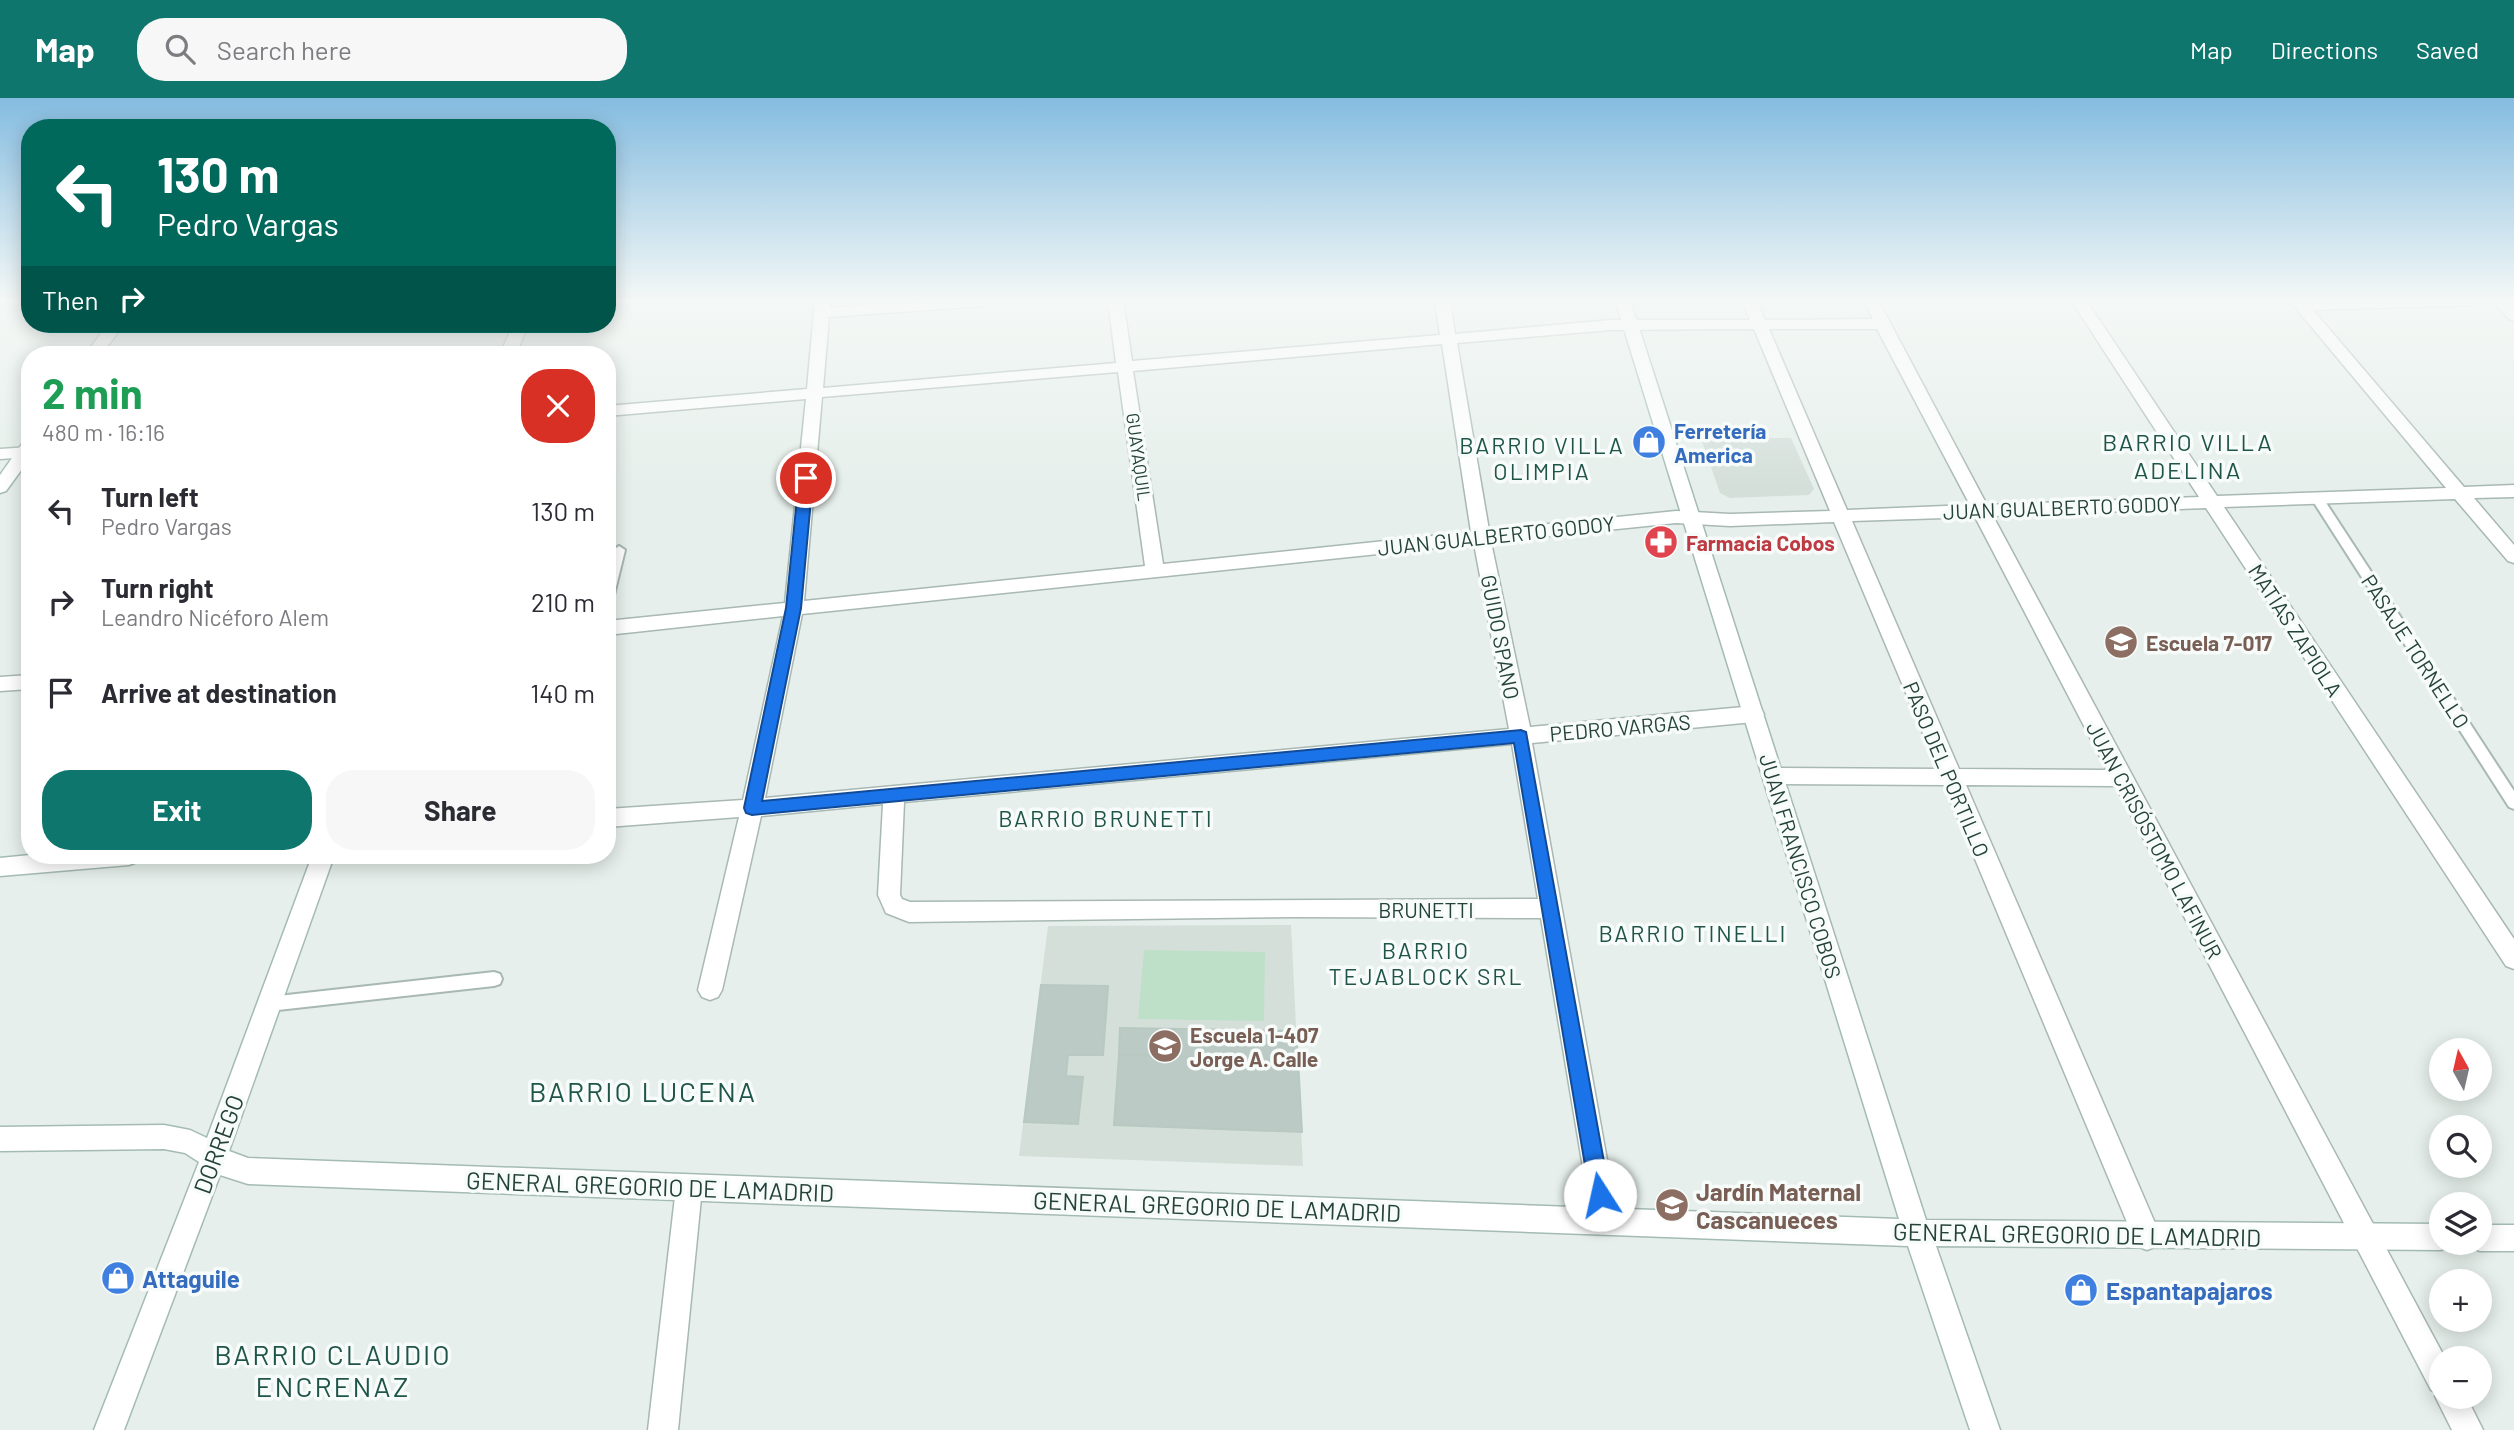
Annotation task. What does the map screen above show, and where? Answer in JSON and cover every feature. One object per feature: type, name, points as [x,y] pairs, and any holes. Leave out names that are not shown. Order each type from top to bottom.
[{"type":"street","points":[[710,990],[794,608],[817,362]]},
{"type":"street","name":"GUAYAQUIL","points":[[1124,362],[1155,571]]},
{"type":"street","points":[[616,410],[1181,362]]},
{"type":"street","name":"GUIDO SPANO","points":[[1453,362],[1481,536],[1521,736],[1605,1221]]},
{"type":"street","name":"JUAN FRANCISCO COBOS","points":[[1642,362],[1917,1233],[1985,1430]]},
{"type":"street","name":"PASO DEL PORTILLO","points":[[1775,362],[2147,1237]]},
{"type":"street","name":"JUAN CRISÓSTOMO LAFINUR","points":[[1903,362],[2429,1357]]},
{"type":"street","name":"MATÍAS ZAPIOLA","points":[[2119,362],[2514,959]]},
{"type":"street","points":[[2349,362],[2514,557]]},
{"type":"street","points":[[0,454],[21,451]]},
{"type":"street","points":[[0,486],[21,459]]},
{"type":"street","name":"JUAN GUALBERTO GODOY","points":[[616,627],[1481,536],[1692,517],[1730,520],[2514,491]]},
{"type":"street","points":[[0,684],[21,683]]},
{"type":"street","name":"PEDRO VARGAS","points":[[616,817],[752,808],[1754,714]]},
{"type":"street","points":[[1773,776],[2122,778]]},
{"type":"street","name":"BRUNETTI","points":[[894,795],[888,895],[894,906],[909,912],[1550,908]]},
{"type":"street","points":[[0,867],[35,864]]},
{"type":"street","name":"DORREGO","points":[[108,1430],[214,1156],[320,864]]},
{"type":"street","name":"GENERAL GREGORIO DE LAMADRID","points":[[0,1139],[164,1137],[190,1142],[227,1165],[248,1171],[1917,1233],[2147,1237],[2429,1237]]},
{"type":"street","points":[[663,1430],[690,1188]]},
{"type":"street","points":[[2492,1238],[2514,1238]]},
{"type":"street","points":[[2457,1409],[2468,1430]]},
{"type":"lane","name":"PASAJE TORNELLO","points":[[2317,498],[2514,803]]},
{"type":"lane","points":[[616,562],[619,550]]},
{"type":"lane","points":[[269,1004],[494,979]]},
{"type":"shaded area","points":[[1701,438],[1791,438],[1814,489],[1809,495],[1730,498],[1720,493]]},
{"type":"shaded area","name":"Escuela 1-407 Jorge A. Calle","points":[[1291,925],[1303,1166],[1019,1156],[1048,926]]},
{"type":"green space","points":[[1144,950],[1265,952],[1264,1021],[1138,1019]]},
{"type":"building","points":[[1041,985],[1108,986],[1103,1055],[1068,1055],[1066,1076],[1083,1077],[1078,1124],[1024,1122]]},
{"type":"building","points":[[1120,1028],[1296,1031],[1298,1060],[1119,1055]]},
{"type":"building","points":[[1119,1055],[1298,1060],[1302,1132],[1114,1125]]},
{"type":"place","name":"Ferretería America","points":[[1649,442]]},
{"type":"place","name":"Farmacia Cobos","points":[[1661,542]]},
{"type":"place","name":"Escuela 7-017","points":[[2121,642]]},
{"type":"place","name":"Escuela 1-407 Jorge A. Calle","points":[[1165,1046]]},
{"type":"place","name":"Jardín Maternal Cascanueces","points":[[1672,1205]]},
{"type":"place","name":"Attaguile","points":[[118,1278]]},
{"type":"place","name":"Espantapajaros","points":[[2081,1290]]},
{"type":"district","name":"BARRIO VILLA ADELINA","points":[[2188,455]]},
{"type":"district","name":"BARRIO VILLA OLIMPIA","points":[[1542,458]]},
{"type":"district","name":"BARRIO BRUNETTI","points":[[1106,818]]},
{"type":"district","name":"BARRIO TINELLI","points":[[1693,933]]},
{"type":"district","name":"BARRIO TEJABLOCK SRL","points":[[1426,963]]},
{"type":"district","name":"BARRIO LUCENA","points":[[643,1091]]},
{"type":"district","name":"BARRIO CLAUDIO ENCRENAZ","points":[[333,1370]]},
{"type":"route","points":[[806,478],[794,608],[752,808],[1521,736],[1600,1195]]}]
